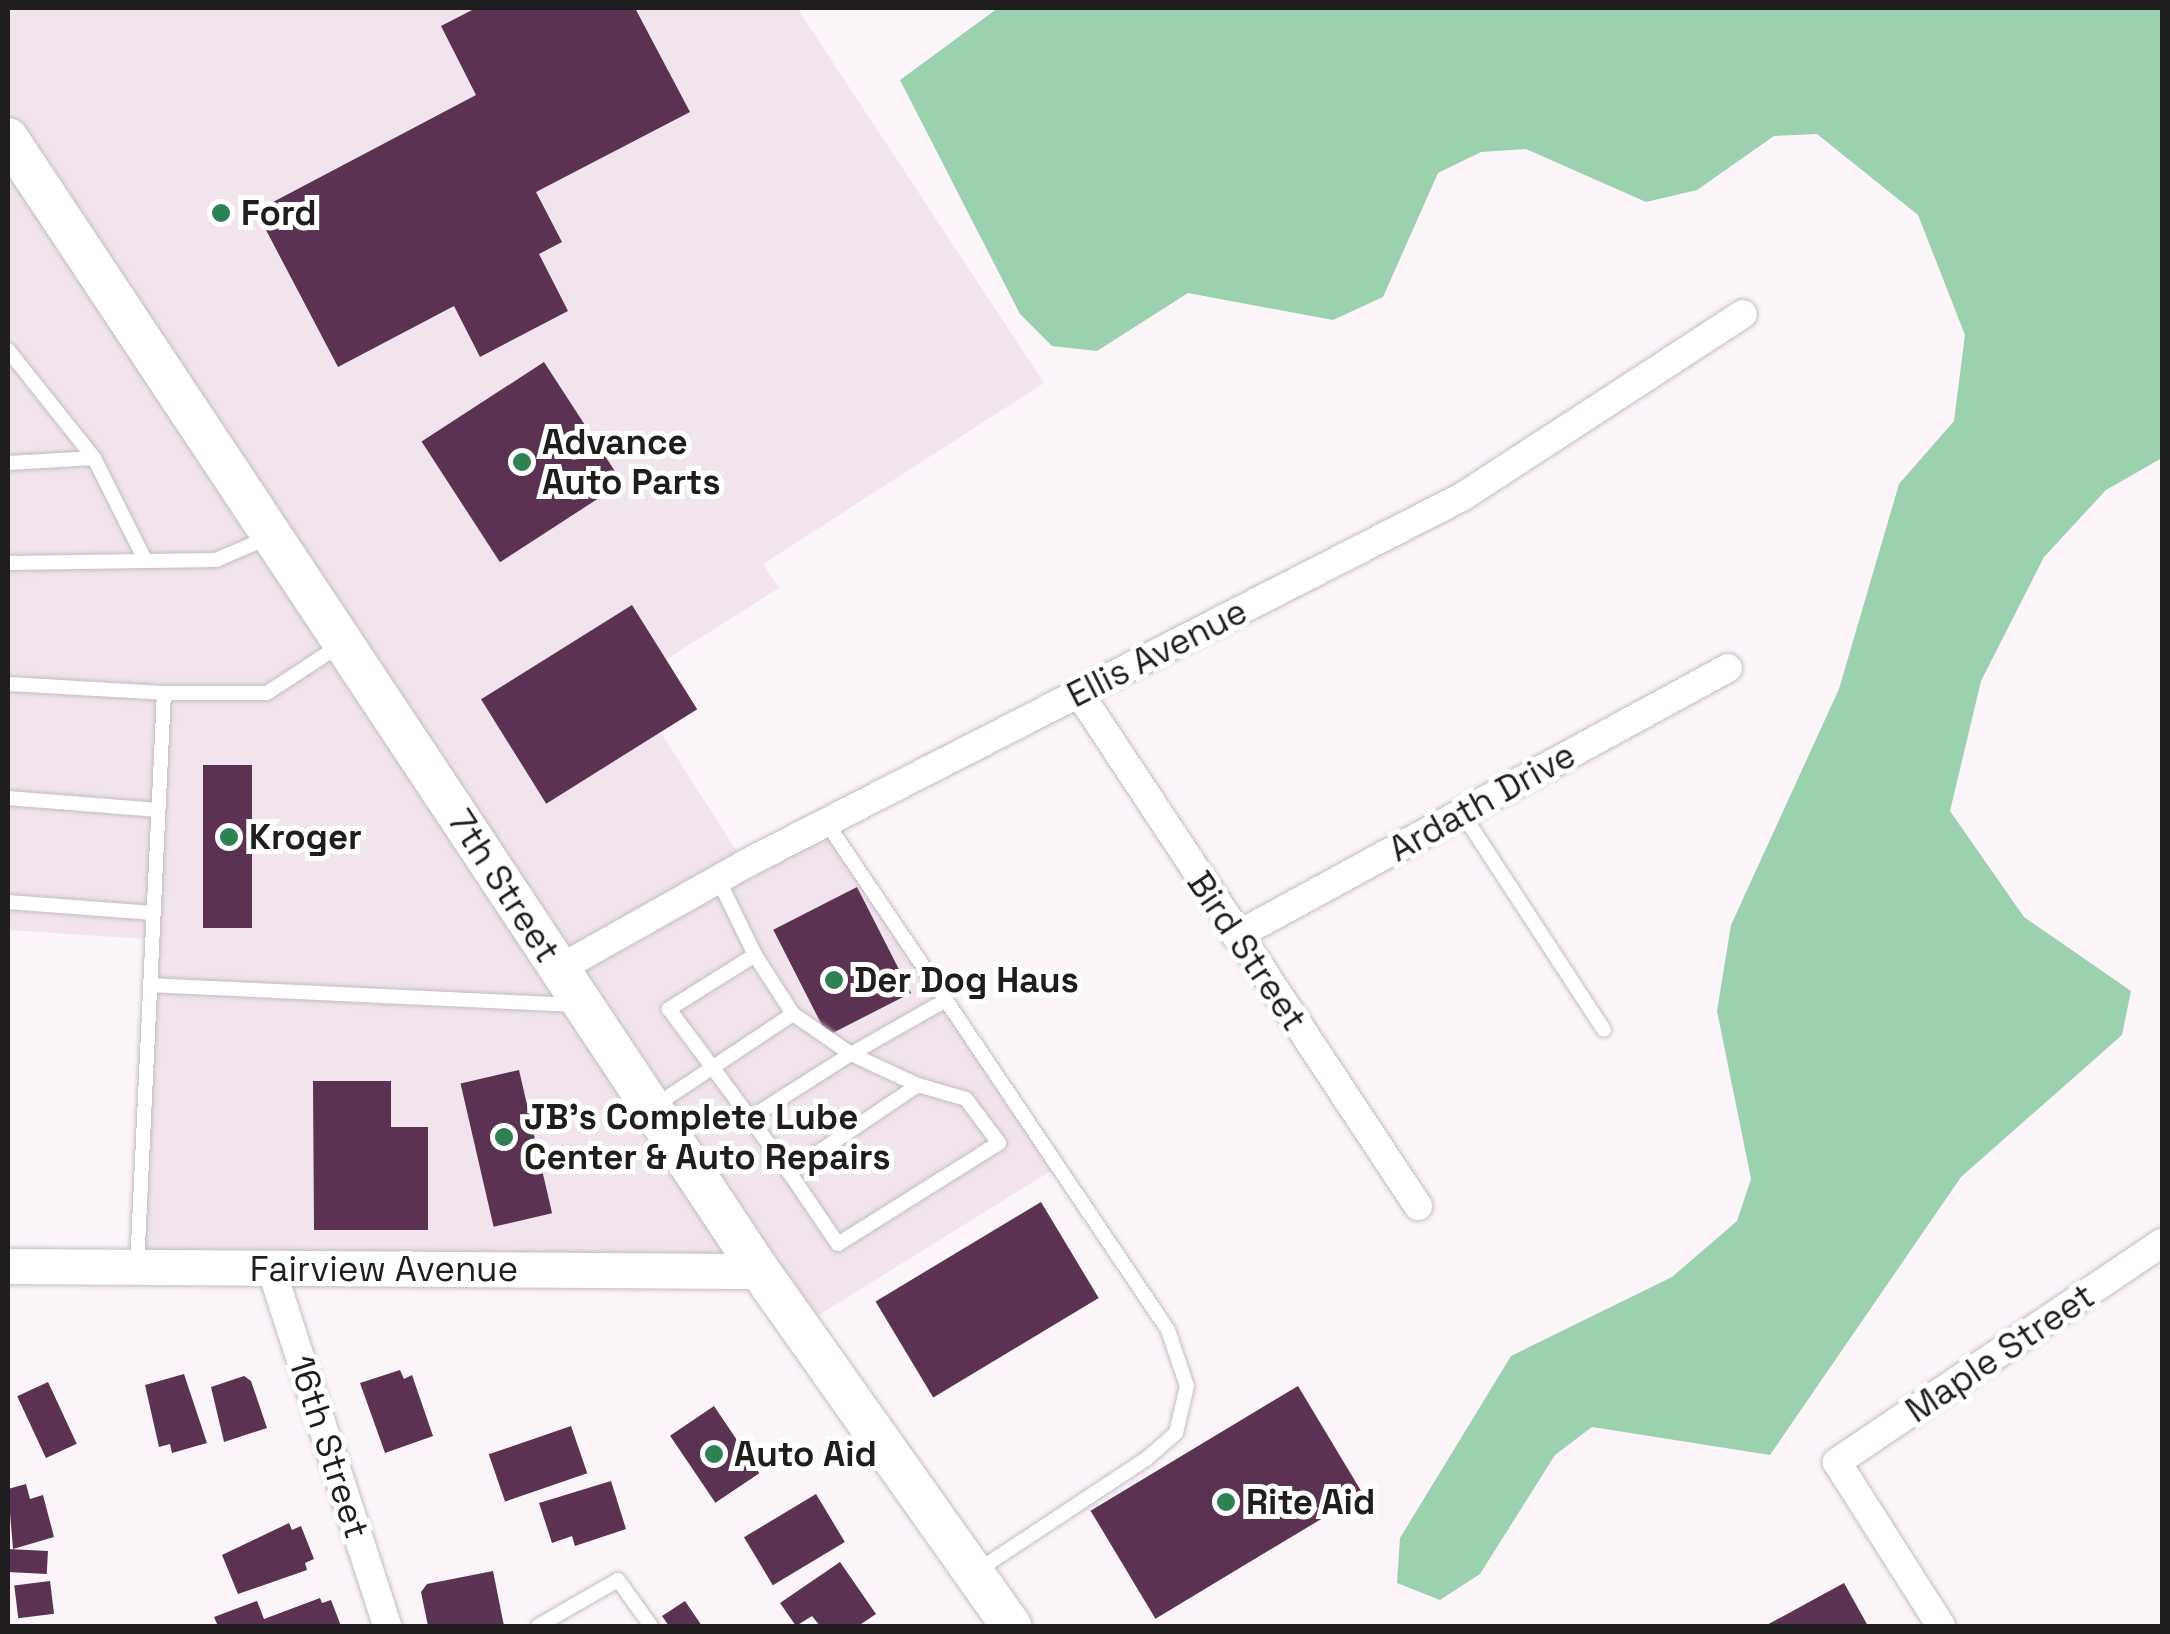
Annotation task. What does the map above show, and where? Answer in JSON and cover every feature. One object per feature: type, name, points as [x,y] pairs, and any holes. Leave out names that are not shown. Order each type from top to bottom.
[{"type":"main road","name":"7th Street","points":[[8,138],[760,1271],[1011,1626]]},
{"type":"street","name":"Ellis Avenue","points":[[558,969],[826,822],[1462,498],[1742,314]]},
{"type":"street","name":"Ardath Drive","points":[[1236,936],[1728,668]]},
{"type":"street","name":"Bird Street","points":[[1079,693],[1418,1206]]},
{"type":"street","name":"Maple Street","points":[[1942,1626],[1837,1462],[2162,1243]]},
{"type":"street","name":"Fairview Avenue","points":[[8,1266],[760,1271]]},
{"type":"street","name":"16th Street","points":[[271,1268],[387,1626]]},
{"type":"lane","points":[[8,350],[14,367],[94,458],[144,558]]},
{"type":"lane","points":[[8,463],[94,458]]},
{"type":"lane","points":[[8,563],[144,558],[216,560],[272,536]]},
{"type":"lane","points":[[8,684],[164,693],[266,693],[343,643]]},
{"type":"lane","points":[[138,1267],[164,693]]},
{"type":"lane","points":[[8,798],[158,810]]},
{"type":"lane","points":[[1462,812],[1604,1030]]},
{"type":"lane","points":[[826,822],[1168,1330],[1187,1386],[1176,1432],[1146,1459],[974,1572]]},
{"type":"lane","points":[[718,879],[755,955],[793,1014],[851,1054],[918,1084],[966,1098],[999,1144],[838,1244],[750,1118],[708,1069],[670,1009],[755,955]]},
{"type":"lane","points":[[8,902],[154,912]]},
{"type":"lane","points":[[150,985],[582,1005]]},
{"type":"lane","points":[[750,1118],[946,1000]]},
{"type":"lane","points":[[652,1108],[793,1014]]},
{"type":"lane","points":[[789,1172],[918,1084]]},
{"type":"lane","points":[[538,1626],[618,1580],[651,1626]]},
{"type":"shaded area","points":[[8,8],[797,8],[1044,383],[763,564],[779,588],[629,683],[745,864],[826,822],[1057,1167],[803,1325],[760,1271],[137,1267],[148,939],[8,930]]},
{"type":"green space","points":[[998,8],[2162,8],[2162,458],[2106,490],[2044,557],[1981,681],[1950,811],[2024,917],[2131,991],[2122,1035],[1961,1177],[1770,1455],[1592,1427],[1555,1455],[1480,1574],[1440,1600],[1397,1583],[1400,1538],[1511,1356],[1672,1277],[1737,1221],[1751,1179],[1717,1011],[1731,925],[1839,689],[1899,484],[1954,421],[1965,335],[1918,215],[1817,134],[1774,136],[1697,190],[1646,202],[1526,149],[1481,152],[1438,173],[1383,297],[1333,320],[1188,293],[1097,351],[1052,346],[1020,314],[900,80]]},
{"type":"building","points":[[476,8],[635,8],[690,112],[536,192],[562,242],[539,254],[568,311],[480,357],[454,306],[338,367],[256,211],[476,95],[441,26]]},
{"type":"building","name":"Advance Auto Parts","points":[[544,362],[622,483],[500,562],[422,442]]},
{"type":"building","points":[[632,605],[697,709],[546,804],[481,699]]},
{"type":"building","points":[[203,765],[252,765],[252,928],[203,928]]},
{"type":"building","points":[[857,887],[911,993],[827,1036],[773,930]]},
{"type":"building","points":[[519,1070],[552,1213],[494,1227],[461,1083]]},
{"type":"building","points":[[313,1081],[391,1081],[391,1127],[428,1127],[428,1230],[314,1230]]},
{"type":"building","points":[[1041,1202],[1099,1298],[933,1397],[876,1301]]},
{"type":"building","points":[[400,1370],[404,1379],[412,1375],[433,1436],[385,1453],[360,1383]]},
{"type":"building","points":[[184,1374],[207,1443],[172,1453],[170,1444],[159,1447],[145,1385]]},
{"type":"building","points":[[244,1376],[251,1381],[267,1428],[224,1442],[211,1387]]},
{"type":"building","points":[[48,1382],[77,1444],[46,1458],[17,1396]]},
{"type":"building","name":"Rite Aid","points":[[1298,1386],[1363,1494],[1155,1619],[1091,1511]]},
{"type":"building","name":"Auto Aid","points":[[714,1406],[759,1473],[715,1503],[670,1436]]},
{"type":"building","points":[[571,1426],[587,1473],[505,1502],[489,1454]]},
{"type":"building","points":[[611,1481],[626,1529],[575,1546],[572,1536],[552,1543],[539,1503]]},
{"type":"building","points":[[26,1484],[30,1499],[43,1495],[54,1537],[13,1549],[8,1489]]},
{"type":"building","points":[[816,1494],[845,1542],[773,1585],[744,1537]]},
{"type":"building","points":[[289,1523],[292,1530],[301,1526],[314,1559],[305,1563],[307,1570],[238,1594],[222,1555]]},
{"type":"building","points":[[8,1549],[48,1551],[47,1574],[8,1572]]},
{"type":"building","points":[[840,1562],[876,1614],[858,1626],[820,1626],[812,1616],[796,1626],[780,1603]]},
{"type":"building","points":[[493,1571],[504,1626],[428,1626],[421,1592],[427,1584]]},
{"type":"building","points":[[50,1581],[54,1614],[18,1618],[14,1585]]},
{"type":"building","points":[[1844,1583],[1868,1626],[1765,1626]]},
{"type":"building","points":[[320,1598],[322,1603],[331,1600],[341,1626],[218,1626],[214,1617],[257,1601],[264,1619]]},
{"type":"building","points":[[685,1601],[702,1626],[669,1626],[662,1616]]},
{"type":"place","name":"Ford","points":[[221,213]]},
{"type":"place","name":"Advance Auto Parts","points":[[522,462]]},
{"type":"place","name":"Kroger","points":[[229,837]]},
{"type":"place","name":"Der Dog Haus","points":[[834,980]]},
{"type":"place","name":"JB's Complete Lube Center & Auto Repairs","points":[[504,1137]]},
{"type":"place","name":"Auto Aid","points":[[714,1454]]},
{"type":"place","name":"Rite Aid","points":[[1226,1502]]}]
